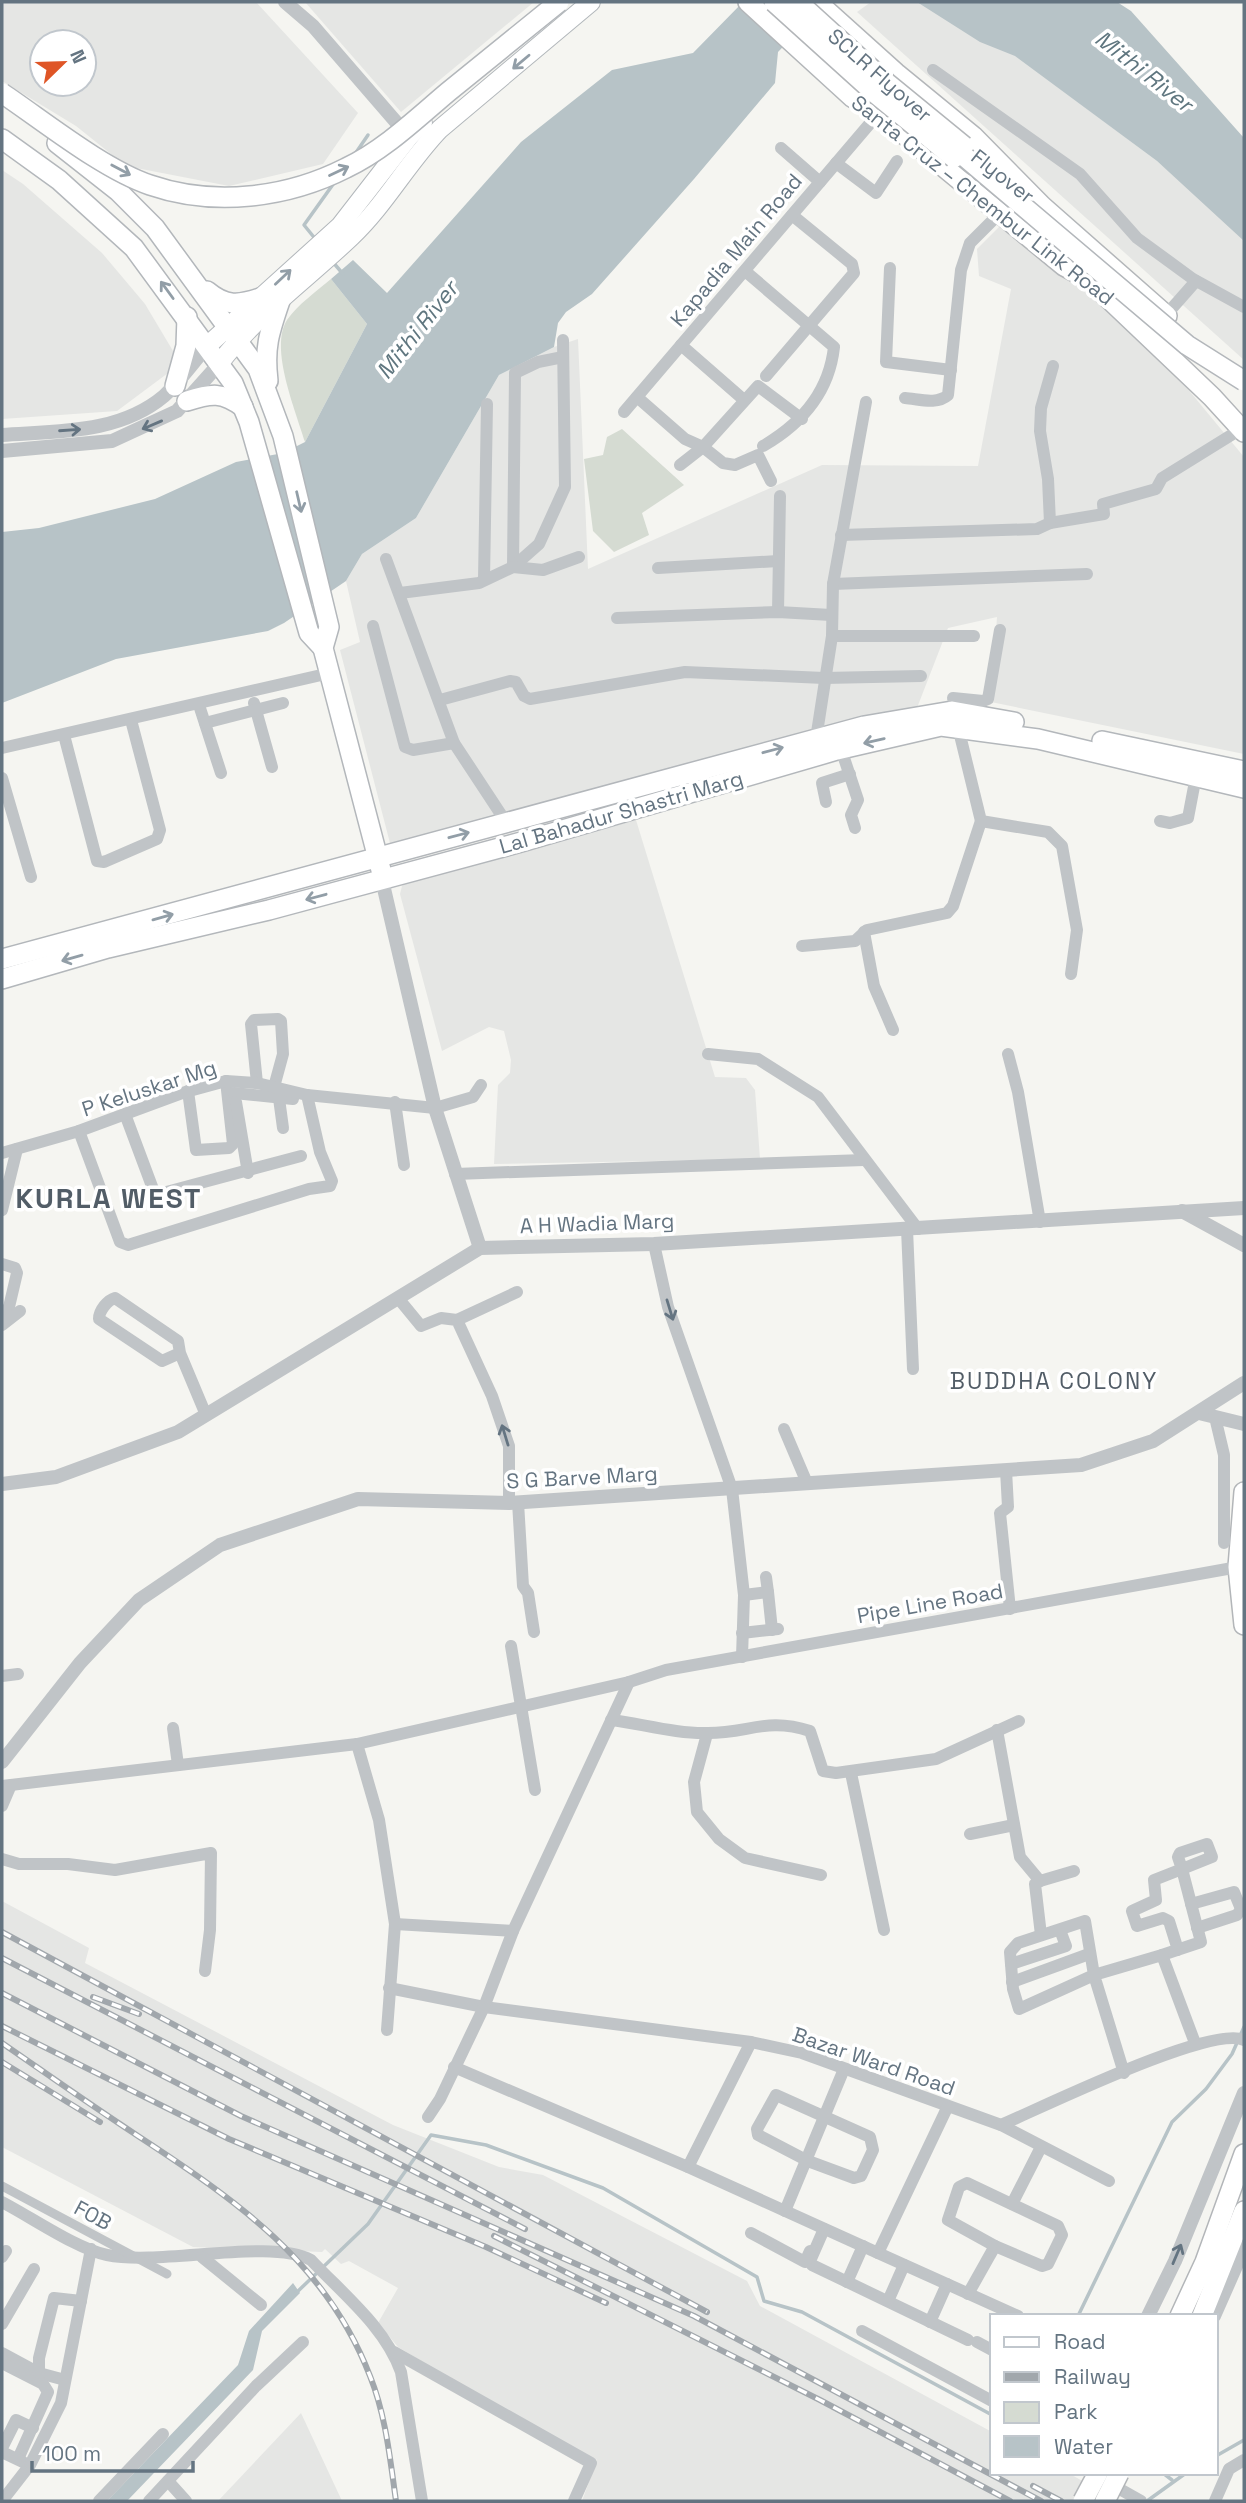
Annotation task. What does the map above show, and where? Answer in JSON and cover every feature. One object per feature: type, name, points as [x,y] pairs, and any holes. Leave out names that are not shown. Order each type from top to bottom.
[{"type":"main road","points":[[2,93],[116,168],[150,185],[216,197],[279,192],[318,181],[348,168],[381,147],[559,2]]},
{"type":"main road","points":[[219,363],[233,333],[260,298],[313,260],[345,232],[440,129],[543,33],[568,2]]},
{"type":"main road","points":[[345,232],[408,137],[543,33],[592,2]]},
{"type":"main road","name":"Santa Cruz – Chembur Link Road","points":[[748,2],[805,51],[853,98],[860,98],[1002,212],[1064,266],[1088,279],[1243,425]]},
{"type":"main road","points":[[759,2],[805,51]]},
{"type":"main road","points":[[774,2],[877,95],[959,152]]},
{"type":"main road","points":[[786,2],[882,89],[1187,345],[1244,381]]},
{"type":"main road","name":"SCLR Flyover","points":[[798,2],[959,152]]},
{"type":"main road","name":"Santa Cruz – Chembur Link Road","points":[[823,8],[887,66],[973,136],[1042,206],[1190,337],[1244,373]]},
{"type":"main road","points":[[860,98],[887,66]]},
{"type":"main road","points":[[2,104],[77,157],[118,191],[155,228],[258,369],[283,436],[329,627],[323,648]]},
{"type":"main road","points":[[2,139],[60,180],[98,212],[134,248],[233,383],[256,446],[309,633],[323,648],[380,857],[382,880]]},
{"type":"main road","name":"Flyover","points":[[959,152],[1042,206]]},
{"type":"main road","name":"Flyover","points":[[959,152],[1088,279]]},
{"type":"main road","points":[[207,346],[233,333],[280,301],[313,260]]},
{"type":"main road","points":[[196,281],[227,304],[236,305],[260,298]]},
{"type":"main road","points":[[270,396],[265,352],[280,301]]},
{"type":"main road","points":[[175,386],[186,346],[187,317]]},
{"type":"main road","points":[[1190,337],[1244,391]]},
{"type":"main road","points":[[187,401],[218,393],[226,395],[243,407]]},
{"type":"main road","name":"Lal Bahadur Shastri Marg","points":[[2,979],[263,889],[864,726],[952,711],[965,713],[1038,739],[1178,764],[1244,771]]},
{"type":"main road","name":"Lal Bahadur Shastri Marg","points":[[2,959],[269,910],[841,749],[941,726],[965,713]]},
{"type":"main road","name":"Lal Bahadur Shastri Marg","points":[[1178,764],[1196,776],[1244,788]]},
{"type":"main road","points":[[263,889],[269,910]]},
{"type":"main road","points":[[1244,1492],[1238,1567],[1244,1625]]},
{"type":"main road","points":[[1181,2314],[1205,2262],[1244,2154]]},
{"type":"main road","points":[[1203,2314],[1244,2211]]},
{"type":"main road","points":[[1083,2501],[1095,2475]]},
{"type":"main road","points":[[1105,2501],[1118,2475]]},
{"type":"street","points":[[285,2],[313,26],[408,137]]},
{"type":"street","points":[[933,69],[1080,174],[1137,238],[1196,281],[1244,307]]},
{"type":"street","name":"Kapadia Main Road","points":[[624,412],[878,114]]},
{"type":"street","points":[[781,148],[820,182]]},
{"type":"street","points":[[836,163],[876,193],[897,161]]},
{"type":"street","points":[[905,398],[943,400],[948,395],[961,270],[970,243],[1002,212]]},
{"type":"street","points":[[766,376],[854,273],[854,268],[792,215]]},
{"type":"street","points":[[890,268],[886,362],[951,370]]},
{"type":"street","points":[[745,271],[834,347],[822,388],[802,419],[763,446]]},
{"type":"street","points":[[1166,315],[1196,281]]},
{"type":"street","points":[[400,593],[479,583],[513,567],[540,544],[565,487],[563,340]]},
{"type":"street","points":[[681,345],[744,400]]},
{"type":"street","points":[[2,435],[108,426],[156,402],[175,386],[207,346]]},
{"type":"street","points":[[513,567],[515,373],[538,362],[563,357]]},
{"type":"street","points":[[2,451],[112,441],[166,418],[187,401],[219,363]]},
{"type":"street","points":[[1050,523],[1048,479],[1040,431],[1041,408],[1053,366]]},
{"type":"street","points":[[680,465],[703,447],[755,387],[761,386],[802,419]]},
{"type":"street","points":[[637,397],[685,439],[703,447],[729,465],[758,455],[771,481]]},
{"type":"street","points":[[816,739],[832,636],[833,584],[866,402]]},
{"type":"street","points":[[484,580],[489,441],[487,404]]},
{"type":"street","points":[[841,535],[1037,530],[1050,523],[1104,514],[1103,504],[1156,489],[1162,478],[1243,425]]},
{"type":"street","points":[[778,612],[780,496]]},
{"type":"street","points":[[513,567],[543,570],[579,557]]},
{"type":"street","points":[[386,559],[454,743],[506,822]]},
{"type":"street","points":[[658,568],[778,561]]},
{"type":"street","points":[[833,584],[1087,574]]},
{"type":"street","points":[[617,618],[778,612],[831,615]]},
{"type":"street","points":[[373,626],[405,747],[413,750],[454,743]]},
{"type":"street","points":[[965,713],[986,701],[989,696],[1000,631]]},
{"type":"street","points":[[832,636],[974,636]]},
{"type":"street","points":[[440,700],[510,681],[516,682],[530,699],[685,672],[824,678],[921,676]]},
{"type":"street","points":[[2,748],[330,673]]},
{"type":"street","points":[[251,693],[272,768]]},
{"type":"street","points":[[802,946],[855,941],[864,932],[947,913],[953,906],[981,821],[965,713],[953,698]]},
{"type":"street","points":[[205,723],[283,703]]},
{"type":"street","points":[[199,705],[221,773]]},
{"type":"street","points":[[64,735],[97,861],[104,862],[157,839],[160,830],[131,720]]},
{"type":"street","points":[[841,749],[858,800],[852,815],[855,828]]},
{"type":"street","points":[[826,802],[822,783],[850,774]]},
{"type":"street","points":[[1160,821],[1170,823],[1188,818],[1196,776]]},
{"type":"street","points":[[2,778],[31,877]]},
{"type":"street","points":[[981,821],[1048,832],[1062,846],[1077,930],[1071,974]]},
{"type":"street","points":[[2,1484],[56,1477],[178,1432],[480,1248],[435,1108],[382,880]]},
{"type":"street","points":[[864,932],[874,986],[894,1030]]},
{"type":"street","points":[[257,1083],[251,1024],[254,1020],[278,1019],[281,1021],[283,1054],[276,1091],[283,1128]]},
{"type":"street","points":[[708,1054],[758,1059],[818,1097],[912,1229],[913,1369]]},
{"type":"street","points":[[1008,1054],[1018,1091],[1040,1222]]},
{"type":"street","name":"P Keluskar Mg","points":[[2,1153],[79,1131],[185,1092],[231,1085],[257,1083],[276,1091],[435,1108]]},
{"type":"street","points":[[231,1085],[276,1091],[293,1099]]},
{"type":"street","points":[[185,1092],[196,1150],[229,1148],[233,1144],[231,1085]]},
{"type":"street","points":[[231,1085],[247,1173]]},
{"type":"street","points":[[435,1108],[473,1097],[481,1085]]},
{"type":"street","points":[[185,1092],[191,1149]]},
{"type":"street","points":[[79,1131],[120,1242],[128,1245],[309,1189],[330,1186],[332,1181],[320,1152],[307,1095]]},
{"type":"street","points":[[396,1102],[404,1165]]},
{"type":"street","points":[[125,1114],[155,1192],[163,1195],[301,1156]]},
{"type":"street","points":[[2,1210],[17,1149]]},
{"type":"street","points":[[455,1174],[864,1160]]},
{"type":"street","name":"A H Wadia Marg","points":[[480,1248],[654,1244],[1244,1208]]},
{"type":"street","points":[[1181,1210],[1244,1245]]},
{"type":"street","points":[[654,1244],[668,1307],[732,1489],[744,1595],[742,1657]]},
{"type":"street","points":[[2,1264],[15,1268],[17,1273],[9,1307],[2,1316]]},
{"type":"street","points":[[398,1298],[421,1326],[441,1318],[457,1320],[517,1292]]},
{"type":"street","points":[[180,1353],[162,1361],[99,1319],[99,1315],[109,1300],[116,1298],[178,1341],[180,1353],[206,1415]]},
{"type":"street","points":[[2,1325],[20,1311]]},
{"type":"street","points":[[457,1320],[492,1396],[509,1446],[523,1586],[528,1593],[534,1632]]},
{"type":"street","name":"S G Barve Marg","points":[[2,1762],[80,1663],[139,1600],[220,1545],[358,1499],[514,1502],[1081,1465],[1153,1441],[1244,1383]]},
{"type":"street","points":[[1199,1413],[1244,1424]]},
{"type":"street","points":[[1215,1417],[1224,1455],[1224,1543]]},
{"type":"street","points":[[784,1429],[807,1483]]},
{"type":"street","points":[[1006,1470],[1008,1507],[1000,1513],[1010,1609]]},
{"type":"street","name":"Pipe Line Road","points":[[6,1785],[357,1744],[629,1682],[666,1670],[1238,1567]]},
{"type":"street","points":[[742,1633],[775,1630],[766,1577]]},
{"type":"street","points":[[744,1595],[768,1592]]},
{"type":"street","points":[[511,1646],[535,1790]]},
{"type":"street","points":[[2,1676],[18,1674]]},
{"type":"street","points":[[428,2117],[440,2099],[484,2007],[513,1931],[629,1682]]},
{"type":"street","points":[[611,1720],[707,1734],[779,1723],[791,1725],[810,1731],[823,1771],[850,1773],[936,1759],[1019,1721]]},
{"type":"street","points":[[173,1728],[178,1765]]},
{"type":"street","points":[[997,1730],[1020,1857],[1040,1881]]},
{"type":"street","points":[[707,1734],[694,1782],[697,1812],[719,1839],[745,1858],[821,1875]]},
{"type":"street","points":[[357,1744],[379,1820],[395,1924],[387,2030]]},
{"type":"street","points":[[850,1773],[884,1930]]},
{"type":"street","points":[[2,1806],[6,1785]]},
{"type":"street","points":[[970,1834],[1014,1825]]},
{"type":"street","points":[[2,1859],[19,1864],[68,1864],[115,1870],[211,1853],[210,1930],[205,1971]]},
{"type":"street","points":[[1124,2073],[1094,1975],[1085,1922],[1018,1942],[1010,1952],[1012,1982],[1019,2009],[1094,1975],[1162,1955],[1178,1950],[1201,1942],[1181,1869],[1154,1880],[1156,1900],[1133,1908],[1132,1911],[1137,1926],[1169,1920],[1178,1950]]},
{"type":"street","points":[[1041,1935],[1035,1884],[1074,1871]]},
{"type":"street","points":[[1191,1904],[1234,1892],[1241,1909],[1237,1914],[1197,1928]]},
{"type":"street","points":[[395,1924],[513,1931]]},
{"type":"street","points":[[1011,1964],[1066,1946],[1060,1930]]},
{"type":"street","points":[[1012,1982],[1089,1954]]},
{"type":"street","points":[[1162,1955],[1195,2043]]},
{"type":"street","name":"Bazar Ward Road","points":[[389,1988],[484,2007],[751,2042],[802,2053],[947,2108],[1001,2125],[1109,2181]]},
{"type":"street","points":[[1001,2125],[1195,2043],[1240,2038]]},
{"type":"street","points":[[688,2167],[751,2042]]},
{"type":"street","points":[[454,2067],[688,2167],[1013,2314]]},
{"type":"street","points":[[785,2211],[844,2069]]},
{"type":"street","points":[[1150,2314],[1175,2261],[1244,2093]]},
{"type":"street","points":[[776,2095],[870,2137],[873,2150],[858,2178],[808,2161],[762,2138],[757,2129],[776,2095]]},
{"type":"street","points":[[878,2253],[947,2108]]},
{"type":"street","points":[[1012,2204],[1041,2147]]},
{"type":"street","points":[[967,2182],[1012,2204],[1058,2226],[1062,2235],[1045,2267],[995,2246],[948,2220],[959,2187],[967,2182]]},
{"type":"street","name":"FOB","points":[[2,2186],[167,2274]]},
{"type":"street","points":[[2,2202],[109,2256],[202,2257],[281,2252],[301,2254],[311,2260],[383,2336],[394,2352],[401,2372],[422,2501]]},
{"type":"street","points":[[751,2233],[805,2262],[822,2228]]},
{"type":"street","points":[[822,2228],[811,2264],[990,2349]]},
{"type":"street","points":[[846,2282],[863,2246]]},
{"type":"street","points":[[968,2294],[995,2246]]},
{"type":"street","points":[[1215,2314],[1244,2248]]},
{"type":"street","points":[[2,2501],[61,2403],[91,2249]]},
{"type":"street","points":[[202,2257],[261,2305]]},
{"type":"street","points":[[888,2301],[904,2265]]},
{"type":"street","points":[[2,2325],[34,2269]]},
{"type":"street","points":[[930,2322],[947,2284]]},
{"type":"street","points":[[39,2373],[39,2358],[54,2298],[81,2301]]},
{"type":"street","points":[[862,2331],[990,2400]]},
{"type":"street","points":[[149,2501],[256,2386],[303,2342]]},
{"type":"street","points":[[394,2352],[591,2463],[574,2501]]},
{"type":"street","points":[[3,2359],[65,2380]]},
{"type":"street","points":[[3,2359],[47,2388],[47,2398],[33,2428],[24,2462]]},
{"type":"street","points":[[24,2462],[3,2451],[14,2422],[17,2420],[33,2428]]},
{"type":"street","points":[[99,2501],[163,2434]]},
{"type":"street","points":[[1215,2501],[1229,2469],[1244,2460]]},
{"type":"street","points":[[1099,2475],[1140,2501]]},
{"type":"street","points":[[168,2481],[178,2499]]},
{"type":"shaded area","points":[[2,2],[256,2],[358,113],[323,164],[229,186],[126,166],[76,126],[30,98],[98,98],[98,28],[28,28],[28,97],[2,81]]},
{"type":"shaded area","points":[[305,2],[534,2],[401,112]]},
{"type":"shaded area","points":[[871,2],[920,2],[1015,55],[1157,161],[1244,238],[1244,360],[857,12]]},
{"type":"shaded area","points":[[2,170],[23,184],[102,253],[145,304],[176,356],[168,373],[117,411],[2,419]]},
{"type":"shaded area","points":[[1008,218],[1158,353],[1244,457],[1244,754],[991,702],[997,617],[948,628],[915,713],[391,847],[340,650],[360,642],[346,581],[362,554],[416,518],[499,375],[554,347],[578,339],[588,569],[822,465],[978,466],[1011,289],[979,276],[977,249]]},
{"type":"shaded area","points":[[636,820],[715,1077],[746,1078],[755,1090],[760,1159],[494,1164],[498,1085],[510,1073],[511,1060],[504,1031],[489,1027],[442,1051],[400,894],[402,886],[407,881]]},
{"type":"shaded area","points":[[2,1901],[89,1948],[85,1963],[393,2125],[499,2167],[543,2175],[747,2281],[760,2306],[990,2431],[990,2475],[1072,2475],[1119,2501],[582,2501],[597,2460],[518,2419],[398,2347],[378,2323],[398,2288],[349,2261],[341,2264],[325,2249],[322,2252],[193,2247],[2,2147]]},
{"type":"shaded area","points":[[301,2413],[342,2501],[218,2501]]},
{"type":"green space","points":[[331,279],[367,324],[305,442],[282,363],[282,332],[296,309]]},
{"type":"green space","points":[[622,429],[684,485],[642,513],[649,535],[614,552],[593,531],[584,459],[603,455],[607,437]]},
{"type":"water","name":"Mithi River","points":[[743,2],[826,2],[778,52],[775,83],[592,294],[566,312],[558,323],[554,347],[499,375],[416,518],[362,554],[346,581],[268,631],[116,659],[2,703],[2,532],[39,528],[155,499],[236,462],[283,453],[305,442],[367,324],[331,279],[353,260],[387,293],[521,142],[612,70],[693,53]]},
{"type":"water","name":"Mithi River","points":[[917,2],[1117,2],[1131,11],[1244,138],[1244,241],[1157,161],[1015,56],[980,42]]},
{"type":"water","points":[[293,2283],[300,2293],[262,2331],[253,2370],[127,2501],[107,2501],[238,2365],[249,2331]]},
{"type":"waterway","points":[[355,154],[368,135]]},
{"type":"waterway","points":[[317,241],[304,225],[334,183]]},
{"type":"waterway","points":[[332,261],[343,274]]},
{"type":"waterway","points":[[1079,2314],[1172,2122],[1206,2089],[1232,2054],[1244,2027]]},
{"type":"waterway","points":[[296,2293],[368,2224],[431,2135],[486,2145],[603,2188],[757,2277],[764,2301],[802,2312],[990,2414]]},
{"type":"waterway","points":[[1218,2455],[1244,2440]]},
{"type":"waterway","points":[[1166,2475],[1172,2480]]},
{"type":"waterway","points":[[1147,2501],[1183,2475]]},
{"type":"railway","points":[[2,1932],[707,2312]]},
{"type":"railway","points":[[2,1958],[525,2229]]},
{"type":"railway","points":[[2,1993],[241,2116],[694,2316],[990,2474]]},
{"type":"railway","points":[[93,1997],[139,2014]]},
{"type":"railway","points":[[2,2026],[229,2139],[486,2247],[606,2303]]},
{"type":"railway","points":[[2,2043],[210,2185],[275,2238],[303,2267],[329,2300],[351,2336],[370,2376],[384,2422],[396,2501]]},
{"type":"railway","points":[[2,2062],[100,2122]]},
{"type":"railway","points":[[494,2236],[820,2400],[1010,2501]]},
{"type":"railway","points":[[992,2475],[1041,2501]]},
{"type":"railway","points":[[1033,2486],[1061,2501]]},
{"type":"district","name":"KURLA WEST","points":[[109,1198]]},
{"type":"district","name":"BUDDHA COLONY","points":[[1054,1381]]}]
